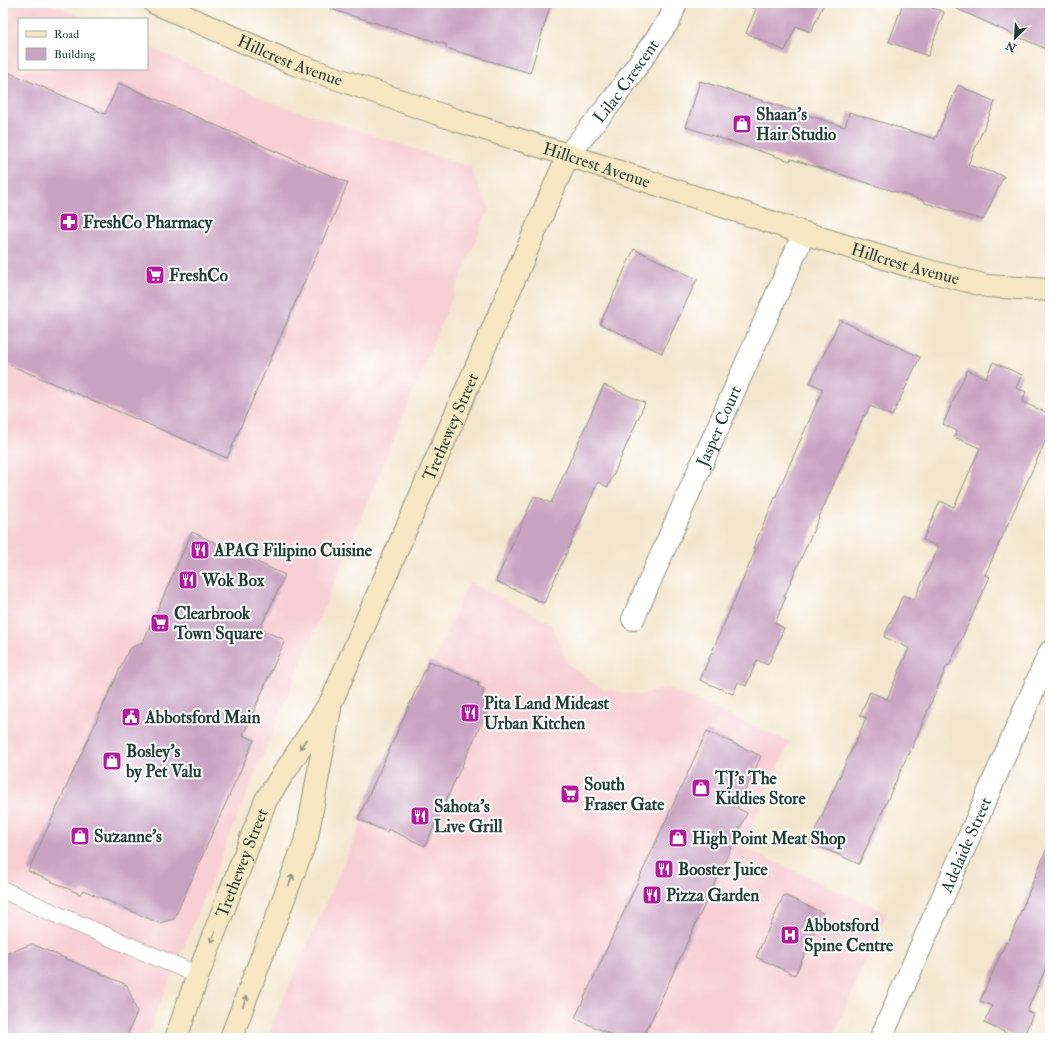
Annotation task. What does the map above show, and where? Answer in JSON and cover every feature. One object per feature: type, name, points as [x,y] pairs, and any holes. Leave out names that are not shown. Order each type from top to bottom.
[{"type":"street","name":"Hillcrest Avenue","points":[[155,3],[292,63],[456,120],[568,155],[804,233],[910,266],[986,286],[1050,290]]},
{"type":"street","name":"Lilac Crescent","points":[[568,155],[613,100],[670,19],[676,3]]},
{"type":"street","name":"Trethewey Street","points":[[176,1038],[198,975],[266,800],[332,700],[568,155]]},
{"type":"street","name":"Jasper Court","points":[[633,619],[804,233]]},
{"type":"street","name":"Adelaide Street","points":[[881,1038],[1050,652]]},
{"type":"street","name":"Trethewey Street","points":[[231,1038],[307,837],[332,700]]},
{"type":"lane","points":[[3,890],[52,913],[198,975]]},
{"type":"shaded area","name":"Clearbrook Town Square","points":[[3,3],[50,3],[84,18],[18,18],[18,70],[148,70],[148,46],[271,102],[470,167],[489,208],[146,1038],[3,1038]]},
{"type":"shaded area","name":"South Fraser Gate","points":[[469,582],[551,623],[568,664],[602,689],[638,695],[667,688],[790,742],[742,847],[887,913],[832,1038],[268,1038],[273,1022]]},
{"type":"building","points":[[331,3],[551,3],[530,73],[446,48],[447,45],[330,9]]},
{"type":"building","points":[[742,3],[824,3],[811,32],[796,26],[785,51],[746,33],[756,9]]},
{"type":"building","points":[[903,3],[918,3],[944,12],[928,56],[889,42]]},
{"type":"building","points":[[944,3],[1050,3],[1050,51]]},
{"type":"building","name":"FreshCo","points":[[3,70],[105,114],[119,83],[348,183],[227,458],[3,362]]},
{"type":"building","points":[[700,81],[845,127],[849,112],[935,139],[958,85],[995,102],[968,165],[1004,176],[983,220],[925,203],[925,201],[791,159],[790,161],[686,127]]},
{"type":"building","points":[[634,249],[697,279],[662,353],[600,324]]},
{"type":"building","points":[[840,320],[920,357],[892,416],[870,406],[865,416],[864,415],[784,597],[786,597],[775,623],[784,628],[768,665],[757,660],[746,686],[738,682],[733,694],[700,680],[756,549],[753,548],[823,389],[810,383]]},
{"type":"building","points":[[993,362],[1022,375],[1016,388],[1026,392],[1022,402],[1050,414],[1050,431],[985,575],[990,577],[949,666],[947,665],[909,755],[908,754],[859,864],[810,842],[866,718],[860,715],[870,692],[887,699],[909,648],[884,637],[903,595],[914,600],[939,547],[923,540],[940,501],[954,507],[980,448],[954,437],[957,431],[943,424],[967,370],[986,378]]},
{"type":"building","points":[[604,385],[645,403],[608,487],[598,482],[544,603],[496,581],[534,496],[551,503]]},
{"type":"building","points":[[192,532],[285,575],[260,629],[285,640],[243,735],[254,740],[174,919],[159,923],[83,890],[80,894],[28,871],[129,649],[143,642]]},
{"type":"building","points":[[429,661],[480,683],[478,686],[484,689],[482,696],[487,711],[425,846],[388,829],[387,832],[358,819]]},
{"type":"building","points":[[707,731],[761,756],[737,808],[747,813],[643,1038],[618,1038],[575,1018]]},
{"type":"building","points":[[1049,843],[1050,958],[1027,1011],[1033,1014],[1023,1038],[1018,1038],[984,1023],[992,1006],[980,1001],[1006,942],[1008,943]]},
{"type":"building","name":"Abbotsford Spine Centre","points":[[784,895],[823,913],[795,975],[756,957]]},
{"type":"building","points":[[32,944],[127,985],[137,1012],[126,1038],[3,1038],[3,955]]},
{"type":"place","name":"Shaan's Hair Studio","points":[[742,124]]},
{"type":"place","name":"FreshCo Pharmacy","points":[[69,222]]},
{"type":"place","name":"FreshCo","points":[[155,275]]},
{"type":"place","name":"APAG Filipino Cuisine","points":[[200,550]]},
{"type":"place","name":"Wok Box","points":[[188,580]]},
{"type":"place","name":"Clearbrook Town Square","points":[[160,623]]},
{"type":"place","name":"Pita Land Mideast Urban Kitchen","points":[[470,713]]},
{"type":"place","name":"Abbotsford Main","points":[[131,717]]},
{"type":"place","name":"Bosley's by Pet Valu","points":[[112,761]]},
{"type":"place","name":"TJ's The Kiddies Store","points":[[701,788]]},
{"type":"place","name":"South Fraser Gate","points":[[570,794]]},
{"type":"place","name":"Sahota's Live Grill","points":[[420,816]]},
{"type":"place","name":"Suzanne's","points":[[80,836]]},
{"type":"place","name":"High Point Meat Shop","points":[[678,838]]},
{"type":"place","name":"Booster Juice","points":[[664,869]]},
{"type":"place","name":"Pizza Garden","points":[[652,895]]},
{"type":"place","name":"Abbotsford Spine Centre","points":[[790,935]]}]
